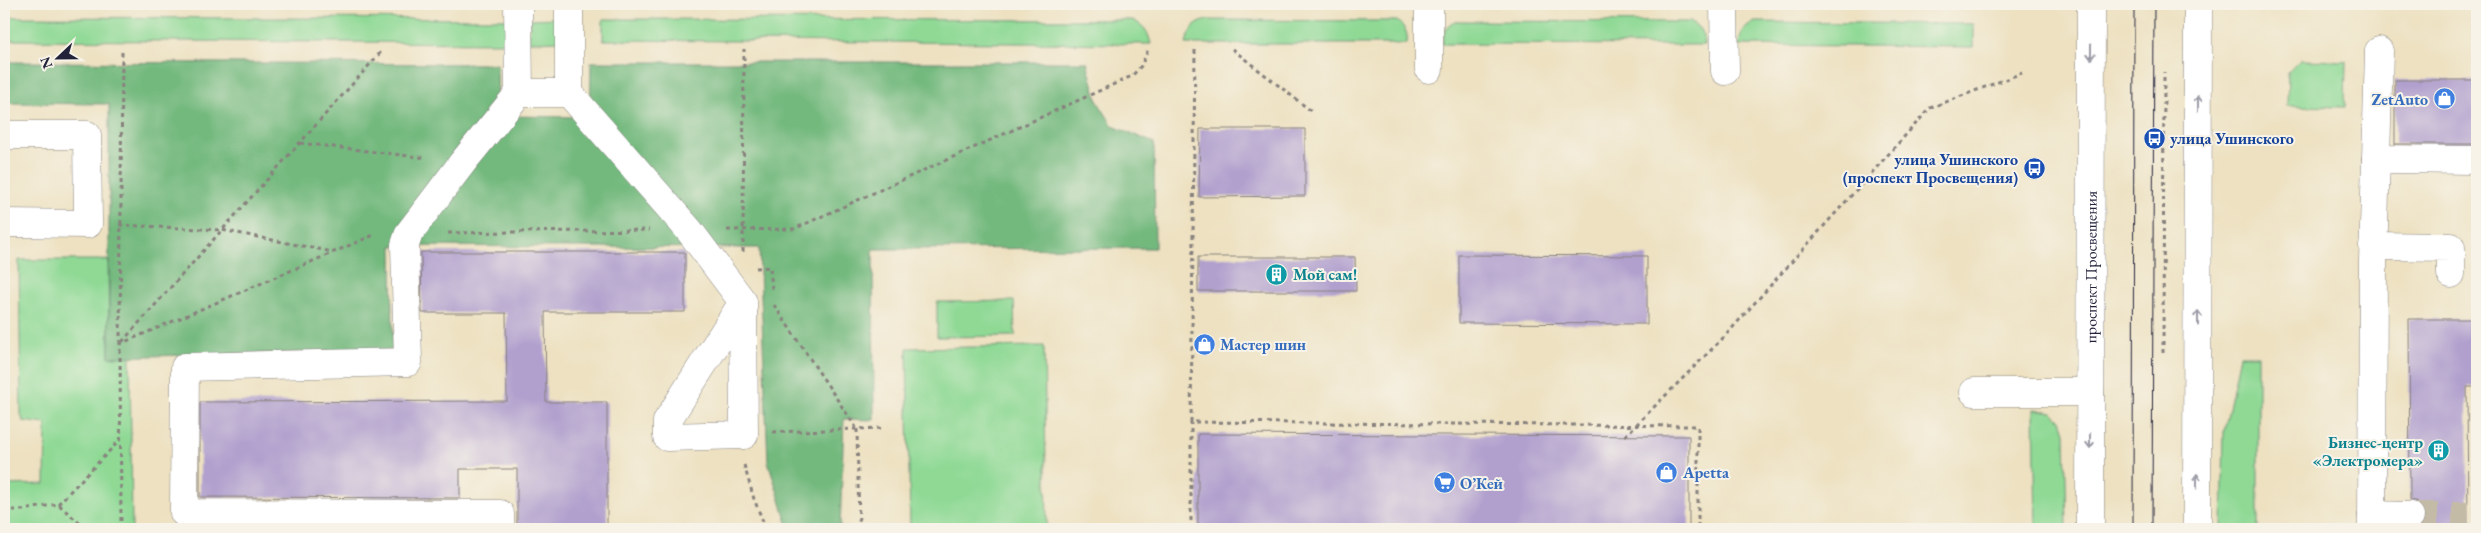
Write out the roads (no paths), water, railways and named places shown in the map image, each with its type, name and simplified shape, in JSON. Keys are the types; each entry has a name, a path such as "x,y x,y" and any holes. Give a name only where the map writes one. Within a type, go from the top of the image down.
{"main road":[{"path":"500,529 500,514 184,513 185,366 408,362 405,245 409,233 519,93 518,4"},
{"path":"569,4 569,93 689,230 730,269 743,302 736,435 667,437 667,420 743,302"},
{"path":"1429,4 1429,69"},
{"path":"1724,4 1724,71"},
{"name":"проспект Просвещения","path":"2090,529 2091,4"},
{"path":"2197,529 2198,4"},
{"path":"2379,51 2373,246 2372,522 2410,516"},
{"path":"519,93 569,93"},
{"path":"4,135 87,135 88,224 4,223"},
{"path":"2376,159 2477,160"},
{"path":"2373,246 2451,247 2451,274"},
{"path":"1974,392 2090,392"}],"tunnel":[{"path":"2410,516 2468,516"}],"tram line":[{"path":"2133,529 2134,4"},
{"path":"2152,529 2154,4"}],"place":[{"name":"ZetAuto","path":"2444,99"},
{"name":"улица Ушинского","path":"2154,138"},
{"name":"улица Ушинского (проспект Просвещения)","path":"2034,168"},
{"name":"Мой сам!","path":"1277,274"},
{"name":"Мастер шин","path":"1204,344"},
{"name":"Бизнес-центр «Электромера»","path":"2439,451"},
{"name":"Apetta","path":"1667,472"},
{"name":"О’Кей","path":"1444,483"}]}
